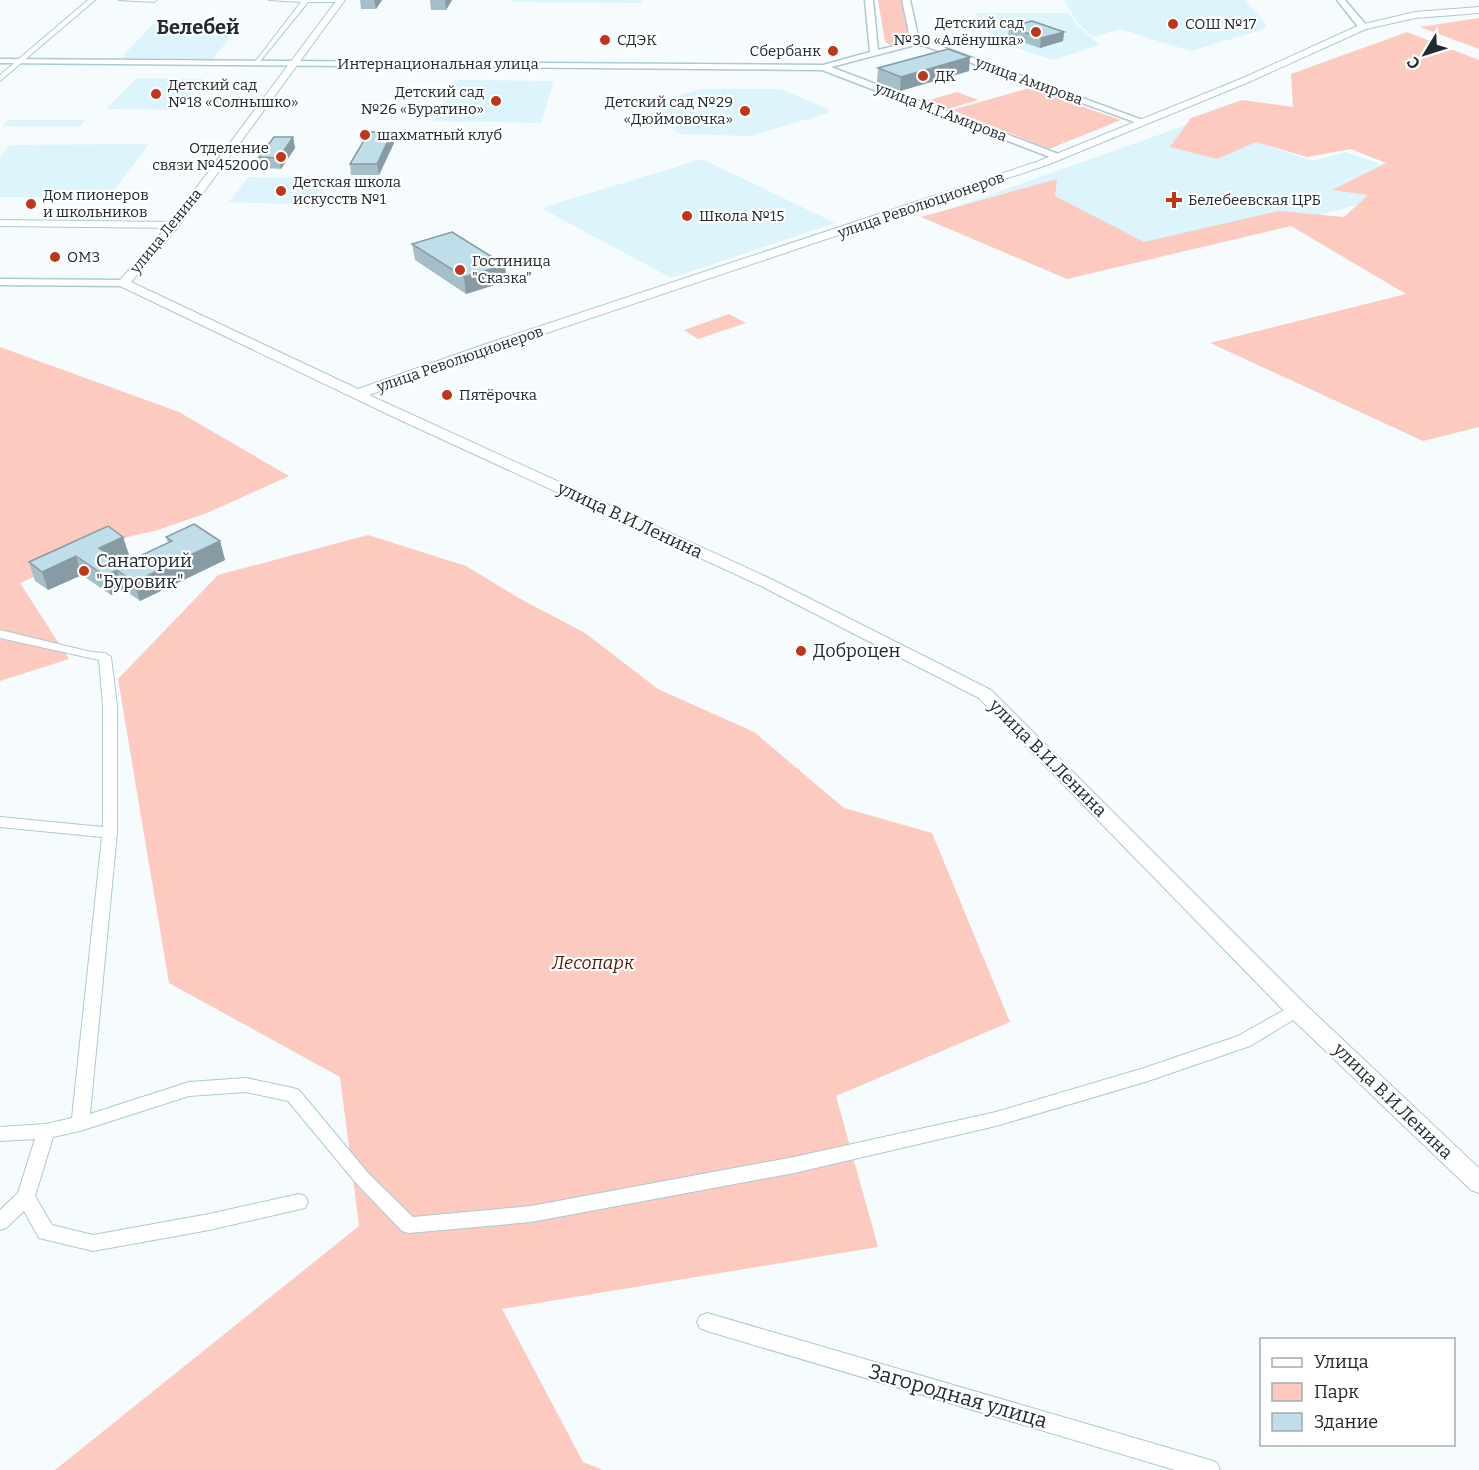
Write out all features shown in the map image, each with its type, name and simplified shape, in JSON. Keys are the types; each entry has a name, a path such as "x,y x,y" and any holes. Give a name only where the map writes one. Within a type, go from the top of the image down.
{"main road":[{"name":"улица Ленина","path":"341,0 174,225 124,283 358,394"},
{"name":"улица Революционеров","path":"358,394 488,348 1058,158 1246,80 1363,27 1406,16 1479,10"},
{"name":"улица В.И.Ленина","path":"358,394 765,582 985,694 1297,1010 1479,1183"}],"street":[{"path":"0,79 92,0"},
{"path":"122,0 154,0"},
{"path":"272,0 341,0"},
{"path":"256,63 306,0"},
{"name":"улица М.Г.Амирова","path":"869,0 874,53 915,43"},
{"path":"906,0 915,43"},
{"path":"1341,0 1363,27"},
{"name":"улица Амирова","path":"915,43 926,44 1143,122"},
{"name":"Интернациональная улица","path":"0,61 823,66 874,53"},
{"name":"улица М.Г.Амирова","path":"823,66 1058,158"},
{"path":"0,223 174,225"},
{"path":"0,282 124,283"},
{"path":"0,634 91,656 105,657 110,706 110,833 80,1124"},
{"path":"0,822 110,833"},
{"path":"0,1134 46,1131 80,1124 189,1089 246,1085 293,1095 362,1178 409,1225 520,1215 794,1165 996,1119 1145,1075 1244,1041 1297,1010"},
{"path":"0,1222 26,1197 46,1131"},
{"path":"26,1197 46,1232 93,1243 209,1222 299,1202"},
{"name":"Загородная улица","path":"707,1322 1210,1470"}],"shaded area":[{"path":"512,0 643,0 642,3 512,2"},
{"name":"СОШ №17","path":"1064,0 1245,0 1267,26 1262,30 1190,51 1120,29 1093,37 1078,23"},
{"name":"Детский сад №30 «Алёнушка»","path":"975,13 1069,13 1076,24 1100,45 1053,60 993,40"},
{"path":"153,24 240,25 213,59 121,58"},
{"name":"Детский сад №18 «Солнышко»","path":"137,78 204,79 176,110 106,109"},
{"name":"Детский сад №26 «Буратино»","path":"457,80 554,81 541,123 434,121"},
{"name":"Детский сад №29 «Дюймовочка»","path":"701,89 780,89 828,109 828,113 750,136 681,134 659,120 665,99"},
{"path":"8,120 85,120 80,126 2,126"},
{"name":"Белебеевская ЦРБ","path":"1198,121 1312,161 1346,152 1434,183 1306,219 1066,278 927,217"},
{"path":"149,144 109,197 0,197 0,156 10,145"},
{"name":"Школа №15","path":"702,159 835,223 671,278 541,208"},
{"name":"Детская школа искусств №1","path":"248,177 331,179 314,205 229,202"}],"green space":[{"path":"878,0 902,0 910,43 897,46 885,42"},
{"path":"1479,18 1479,49 1420,27"},
{"path":"1407,32 1479,60 1479,427 1423,441 1210,343 1406,294 1291,226 1067,279 921,217 1057,179 1055,196 1144,242 1279,211 1344,217 1368,195 1332,190 1386,163 1351,149 1307,157 1256,142 1217,159 1170,147 1191,118 1242,100 1293,107 1291,74"},
{"path":"1029,88 1121,120 1049,149 952,110"},
{"path":"957,92 978,100 944,110 923,102"},
{"path":"729,314 746,323 698,339 684,330"},
{"path":"0,347 179,412 289,476 207,513 158,530 128,537 20,583 69,659 0,681"},
{"name":"Лесопарк","path":"368,535 466,566 517,597 585,633 658,689 754,732 844,808 932,833 1010,1022 836,1096 878,1247 502,1309 583,1462 603,1470 55,1470 359,1226 340,1077 169,983 118,679 218,575"}],"building":[{"path":"1032,21 1064,32 1041,38 1009,27"},
{"path":"948,49 970,57 901,77 878,68"},
{"path":"369,132 392,132 377,164 350,164"},
{"path":"274,137 293,137 279,158 259,157"},
{"path":"452,232 505,265 464,277 412,244"},
{"path":"194,524 220,541 134,582 117,570 105,576 76,556 42,572 29,562 108,526 123,537 99,548 123,564 172,541 166,537"}],"place":[{"name":"СОШ №17","path":"1173,24"},
{"name":"Детский сад №30 «Алёнушка»","path":"1036,32"},
{"name":"СДЭК","path":"605,40"},
{"name":"Сбербанк","path":"833,51"},
{"name":"ДК","path":"923,76"},
{"name":"Детский сад №18 «Солнышко»","path":"156,94"},
{"name":"Детский сад №26 «Буратино»","path":"496,101"},
{"name":"Детский сад №29 «Дюймовочка»","path":"745,111"},
{"name":"шахматный клуб","path":"365,135"},
{"name":"Отделение связи №452000","path":"281,157"},
{"name":"Детская школа искусств №1","path":"281,191"},
{"name":"Белебеевская ЦРБ","path":"1174,200"},
{"name":"Дом пионеров и школьников","path":"31,204"},
{"name":"Школа №15","path":"687,216"},
{"name":"ОМЗ","path":"55,257"},
{"name":"Гостиница \"Сказка\"","path":"460,270"},
{"name":"Пятёрочка","path":"447,395"},
{"name":"Санаторий \"Буровик\"","path":"84,571"},
{"name":"Доброцен","path":"801,651"}],"district":[{"name":"Белебей","path":"198,27"}]}
